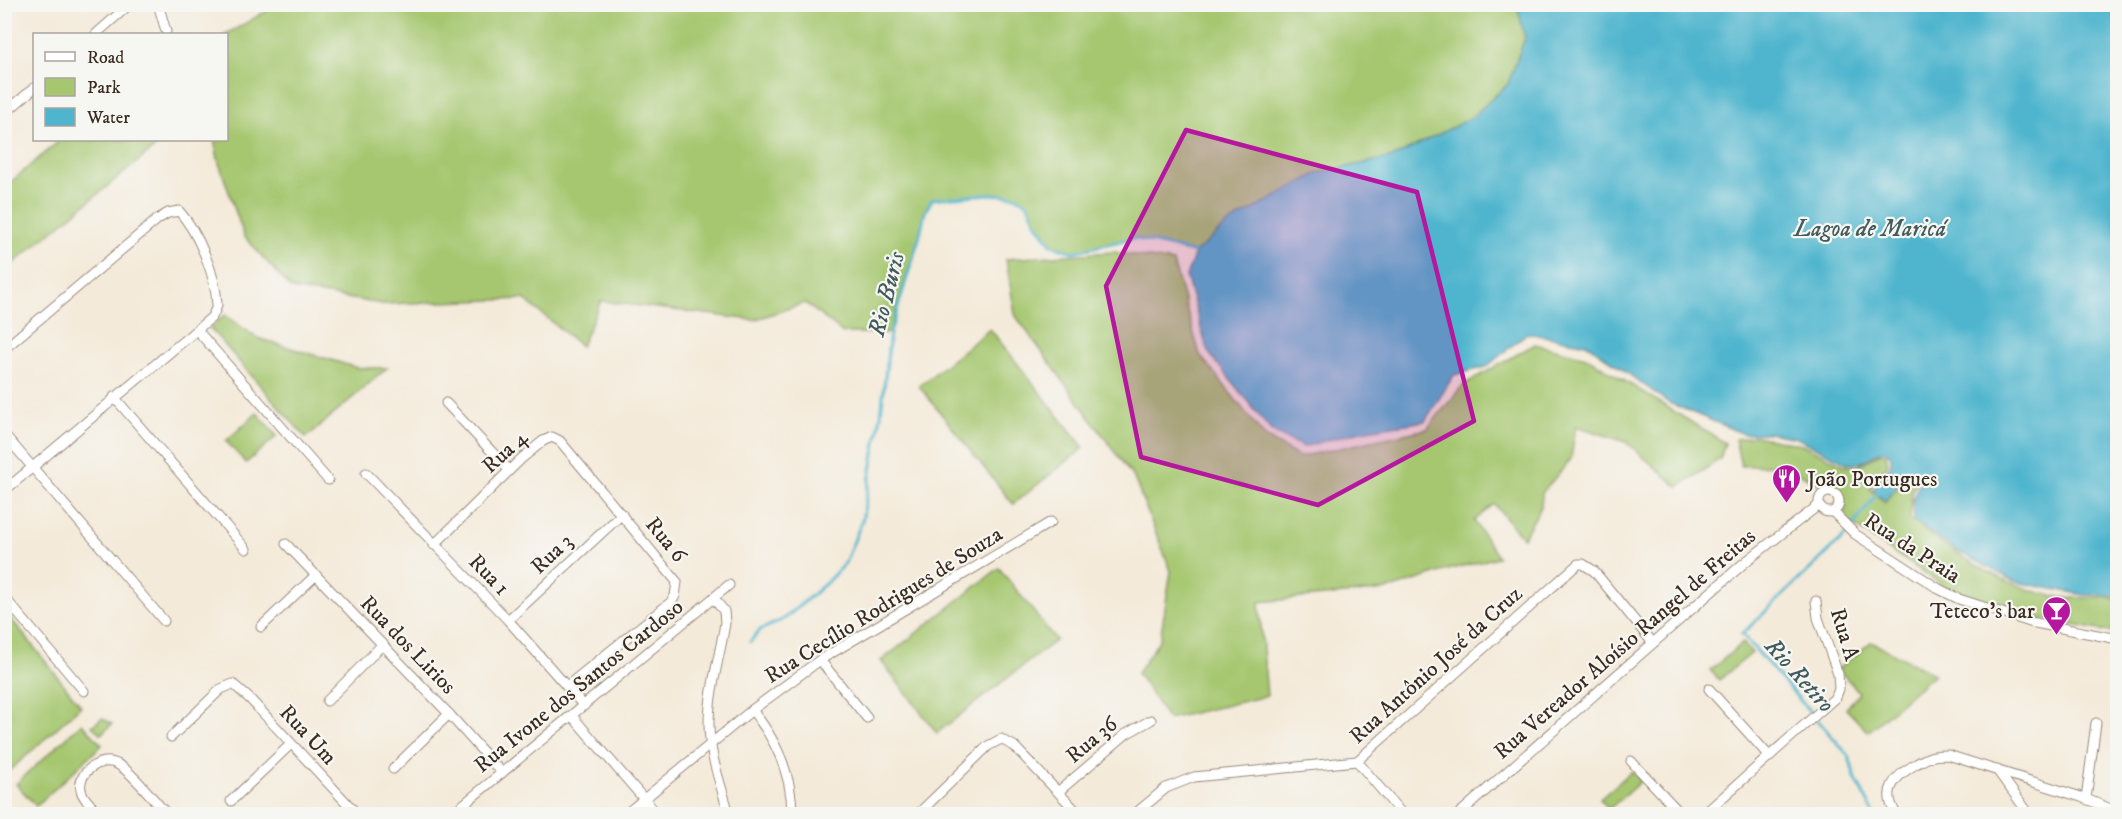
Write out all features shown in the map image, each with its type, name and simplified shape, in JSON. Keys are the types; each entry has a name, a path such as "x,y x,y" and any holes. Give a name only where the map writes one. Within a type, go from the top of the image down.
{"street":[{"path":"97,33 130,4"},
{"path":"158,4 166,31"},
{"path":"4,114 33,89"},
{"path":"4,349 158,219 168,213 179,211 194,232 212,275 218,306 212,317 4,491"},
{"path":"196,330 328,480"},
{"path":"114,397 246,549"},
{"path":"447,403 509,470"},
{"path":"4,434 164,621"},
{"name":"Rua 4","path":"434,545 509,470 543,441 552,437 557,438 622,514"},
{"name":"Rua 1","path":"366,473 508,620 584,706"},
{"path":"1831,492 1837,496 1839,503 1833,512 1824,511 1819,505 1821,495 1831,492"},
{"name":"Rua Vereador Aloísio Rangel de Freitas","path":"1459,814 1744,563 1819,505"},
{"name":"Rua da Praia","path":"1833,512 1855,534 1939,589 1959,599 2030,622 2118,639"},
{"name":"Rua 6","path":"567,686 670,602 677,590 677,582 622,514"},
{"name":"Rua 3","path":"508,620 622,514"},
{"name":"Rua Cecílio Rodrigues de Souza","path":"626,814 753,710 820,660 1052,522"},
{"name":"Rua dos Lirios","path":"286,544 449,714 501,773"},
{"name":"Rua Antônio José da Cruz","path":"1135,814 1166,788 1194,777 1357,760 1578,564 1583,564 1594,571 1653,643"},
{"path":"261,627 316,575"},
{"name":"Rua Ivone dos Santos Cardoso","path":"452,814 729,585"},
{"path":"4,597 84,691"},
{"path":"714,599 723,608 725,615 710,702 709,725 711,744 729,814"},
{"name":"Rua A","path":"1704,814 1836,697 1840,682 1818,618 1816,601"},
{"path":"327,701 383,644"},
{"path":"820,660 867,718"},
{"name":"Rua Um","path":"171,737 207,701 230,684 236,686 353,813"},
{"path":"1709,689 1770,757"},
{"path":"753,710 781,754 788,778 792,814"},
{"path":"393,769 449,714"},
{"path":"572,716 657,814"},
{"name":"Rua 36","path":"1059,791 1126,734 1151,720"},
{"path":"2086,799 2096,723"},
{"path":"918,814 988,746 1001,739 1014,746 1079,814"},
{"path":"231,801 291,744"},
{"path":"1896,814 1890,802 1890,795 1897,778 1904,771 1932,756 1948,755 2086,799 2118,812"},
{"path":"1357,760 1402,814"},
{"path":"1631,760 1681,814"},
{"path":"100,814 80,790 86,773 91,767 109,761 117,763 126,770 167,814"},
{"path":"1997,770 2029,814"}],"highlighted area":[{"path":"1186,130 1417,192 1474,421 1318,505 1141,457 1106,286"}],"green space":[{"path":"1517,4 1525,38 1508,84 1471,118 1394,157 1318,173 1229,223 1195,253 1134,238 1073,252 1052,245 1036,223 1027,203 1015,196 990,194 933,199 925,212 920,236 890,333 843,333 805,303 754,320 601,301 581,346 524,299 383,304 291,289 244,236 219,163 214,141 228,141 227,33 280,5"},
{"path":"59,141 163,141 5,270 5,187"},
{"path":"1114,252 1173,262 1200,355 1265,437 1299,457 1427,429 1463,385 1535,344 1586,357 1725,443 1720,459 1678,487 1626,442 1576,426 1571,459 1542,493 1541,507 1523,538 1494,504 1474,521 1498,557 1444,571 1387,590 1259,602 1267,696 1168,719 1137,673 1160,639 1171,571 1134,478 1015,315 1006,259"},
{"path":"225,315 257,338 358,368 387,368 306,438 210,328"},
{"path":"990,329 1084,448 1013,504 919,386"},
{"path":"257,413 277,436 246,463 226,441"},
{"path":"1755,436 1803,445 1844,465 1858,466 1881,453 1886,454 1888,464 1870,489 1885,503 1908,475 1916,483 1912,491 1910,519 1980,567 2020,586 2060,597 2115,598 2117,633 2029,617 1959,596 1844,519 1845,507 1841,493 1784,465 1741,466 1735,439"},
{"path":"999,568 1056,640 937,733 881,661"},
{"path":"5,611 81,706 5,775"},
{"path":"1871,642 1934,674 1868,732 1846,709 1859,692 1838,669"},
{"path":"1743,643 1752,653 1719,680 1710,670"},
{"path":"102,718 112,724 101,734 92,726"},
{"path":"82,723 102,745 36,806 16,784"},
{"path":"1632,771 1641,781 1609,809 1600,799"}],"water":[{"name":"Lagoa de Maricá","path":"1517,5 2117,5 2117,594 2115,596 2084,595 2016,582 1956,550 1914,521 1913,499 1919,483 1916,474 1907,472 1885,501 1873,490 1891,465 1891,454 1883,450 1860,463 1847,463 1797,438 1769,433 1744,434 1669,403 1587,344 1527,333 1486,367 1454,375 1425,421 1361,431 1303,447 1272,432 1208,352 1186,276 1195,253 1229,223 1318,173 1394,157 1471,118 1508,84 1525,38"}],"waterway":[{"name":"Rio Buris","path":"750,642 760,630 784,619 825,584 845,563 862,521 881,415 890,333 925,212 932,199 990,194 1015,196 1027,203 1036,223 1052,245 1073,252 1134,238 1195,253"},
{"name":"Rio Retiro","path":"1874,814 1855,778 1849,756 1742,634 1845,536 1878,493"}],"place":[{"name":"João Portugues","path":"1786,504"},
{"name":"Teteco's bar","path":"2056,636"}]}
